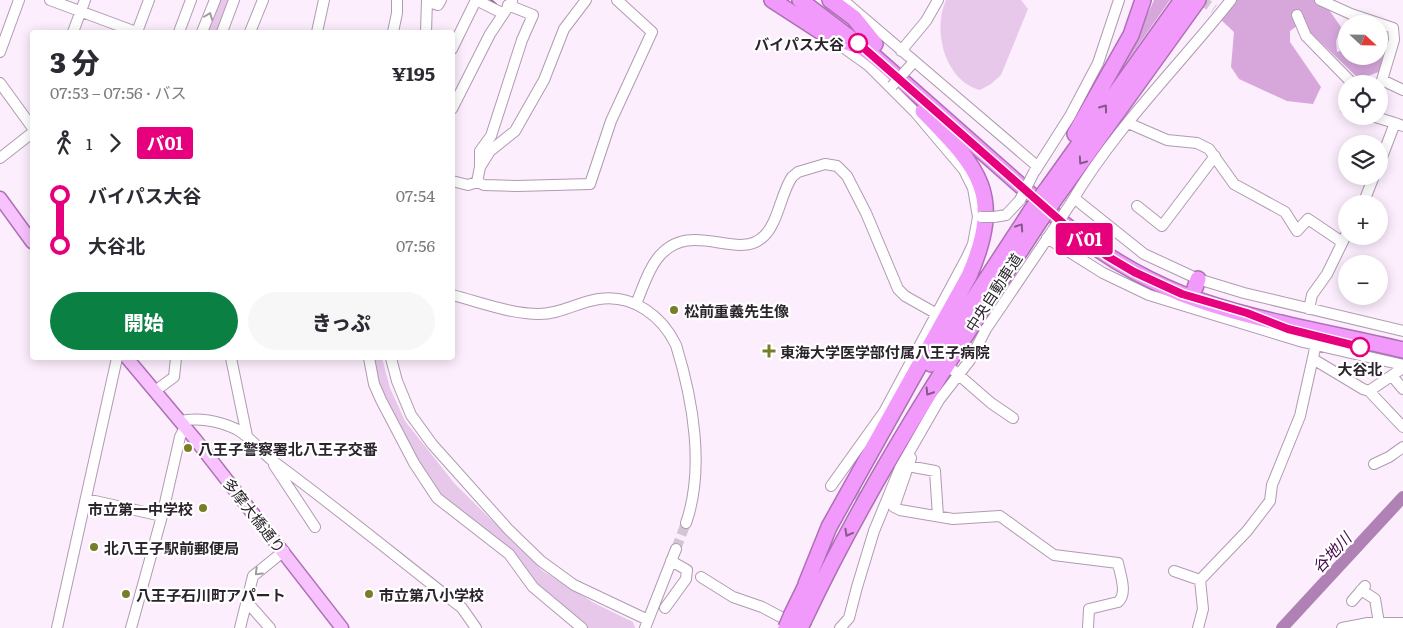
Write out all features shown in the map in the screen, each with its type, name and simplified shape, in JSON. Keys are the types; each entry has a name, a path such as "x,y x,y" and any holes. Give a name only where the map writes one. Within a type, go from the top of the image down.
{"highway":[{"path":"772,0 826,34 875,50"},
{"path":"791,0 818,24 826,34"},
{"path":"800,0 875,50"},
{"path":"816,0 1062,210 1098,238 1138,262 1189,291 1403,340"},
{"path":"806,584 829,527 969,276 984,235 986,210 980,182 963,156 915,103 896,86 847,6 830,0"},
{"path":"1055,185 1074,136 1131,35 1143,0"},
{"name":"中央自動車道","path":"797,624 905,431 1036,215 1182,0"},
{"name":"中央自動車道","path":"1055,185 1199,0"},
{"path":"896,86 1080,237 1134,272 1247,313 1403,350"},
{"name":"中央自動車道","path":"797,624 806,584 866,473 925,372 1036,215"}],"main road":[{"path":"0,198 30,239"},
{"name":"多摩大橋通り","path":"128,360 183,424 284,551 342,628"}],"street":[{"path":"0,52 19,0"},
{"path":"50,0 131,30"},
{"path":"74,30 85,0"},
{"path":"138,30 149,0"},
{"path":"180,30 191,0"},
{"path":"203,30 215,0"},
{"path":"223,30 234,0"},
{"path":"251,30 263,0"},
{"path":"317,30 324,0"},
{"path":"393,30 397,13 397,0"},
{"path":"426,30 427,0 438,5 441,0"},
{"path":"455,43 476,0 507,6 533,15 522,40 491,136 480,151 480,167 477,182"},
{"path":"480,167 490,151 514,131 544,80 564,29 586,0"},
{"path":"455,182 468,185 477,182 484,185 517,186 590,184 611,121 652,32 617,0"},
{"path":"901,51 926,21 938,0"},
{"path":"980,217 1006,215 1020,200 1036,169 1070,116 1098,63 1119,0"},
{"path":"840,628 850,618 856,587 879,506 939,400 1073,201 1087,177 1217,12 1231,0"},
{"path":"1320,0 1393,28 1394,40 1382,80 1403,90"},
{"path":"455,103 479,53 507,6"},
{"path":"847,6 901,51 912,63 969,106 1036,169"},
{"path":"1297,15 1306,36 1344,75"},
{"path":"826,34 896,86 914,112 964,170 973,188 980,217 970,250 920,348 884,412 836,485"},
{"path":"896,86 912,63"},
{"path":"0,83 30,124"},
{"path":"1128,123 1167,140 1197,143 1209,149 1234,184 1285,212 1297,231 1308,219 1338,236"},
{"path":"1388,147 1399,125"},
{"path":"0,158 30,135"},
{"path":"1137,206 1162,226 1215,156"},
{"path":"636,304 652,267 669,248 690,240 702,239 742,245 758,240 769,229 792,177 798,172 825,164 842,170 853,185 898,289 905,296 937,314"},
{"path":"1073,201 1144,254 1189,291 1304,338 1403,357"},
{"path":"1050,234 1103,273 1149,295 1189,291 1309,308 1403,331"},
{"path":"1309,308 1312,295 1327,274 1341,245"},
{"path":"455,296 522,312 540,314 563,310 600,299 618,299 636,304 656,316 664,324 676,345 681,360 694,434 697,463 694,494 686,523"},
{"path":"1247,313 1316,344 1403,366"},
{"path":"1198,628 1203,608 1200,580 1246,531 1270,501 1272,485 1300,416 1316,344"},
{"path":"1313,359 1369,391 1403,427"},
{"path":"56,628 117,360"},
{"path":"155,391 174,377 176,360"},
{"path":"231,360 247,436"},
{"path":"369,360 374,384 381,400 414,463 438,498 509,554 533,588 582,628"},
{"path":"392,360 397,382 411,415 432,444 508,529 541,561 574,585 647,624 676,548"},
{"path":"1369,391 1392,376 1403,366"},
{"path":"957,372 991,403 1013,418"},
{"path":"1392,376 1403,389"},
{"path":"132,628 162,516 183,424 192,419 220,423 247,436 271,460 306,484 462,608 476,628"},
{"path":"916,440 894,507 900,510 953,520 1000,516 1054,555 1118,563 1124,593 1122,599 1118,602 1089,609 1091,628"},
{"path":"1374,464 1389,457 1403,447"},
{"path":"271,460 315,527"},
{"path":"908,466 935,471 938,516"},
{"path":"86,499 162,516"},
{"path":"240,628 253,576 284,551"},
{"path":"665,608 686,578 687,570 671,561"},
{"path":"1174,571 1200,580"},
{"path":"701,577 733,597 762,607 797,624"},
{"path":"1352,601 1364,587 1375,599 1371,625"},
{"path":"247,602 270,628"},
{"path":"1342,628 1403,623"}],"shaded area":[{"path":"216,0 231,0 220,30 205,30"},
{"path":"946,0 1021,0 1028,9 1001,75 991,84 980,90 968,85 958,76 950,66 945,53 941,40 940,26"},
{"path":"1154,0 1170,0 1123,67"},
{"path":"1235,0 1322,0 1338,23 1336,41 1338,59 1309,31 1297,26 1290,31 1290,42 1321,87 1313,104 1287,101 1239,79 1231,67 1234,32 1220,19"},
{"path":"1344,65 1382,65 1381,71 1371,75 1355,75"},
{"path":"370,360 383,360 390,388 405,421 455,484 543,571 594,603 633,622 635,628 582,628 533,587 509,554 437,498 381,400"}],"waterway":[{"path":"491,0 496,4"},
{"name":"谷地川","path":"1282,628 1403,497"}],"tunnel":[{"path":"1201,0 1214,9"},
{"path":"842,487 874,504"},
{"path":"676,549 686,523"}],"bus line":[{"name":"バ01","path":"858,43 906,83 1064,224 1107,256 1155,282 1204,302 1247,313 1272,324 1305,334 1360,347"}],"place":[{"name":"バイパス大谷","path":"858,43"},
{"name":"松前重義先生像","path":"674,310"},
{"name":"大谷北","path":"1360,347"},
{"name":"東海大学医学部付属八王子病院","path":"769,351"},
{"name":"八王子警察署北八王子交番","path":"188,448"},
{"name":"市立第一中学校","path":"203,508"},
{"name":"北八王子駅前郵便局","path":"94,547"},
{"name":"八王子石川町アパート","path":"126,594"},
{"name":"市立第八小学校","path":"369,594"}]}
